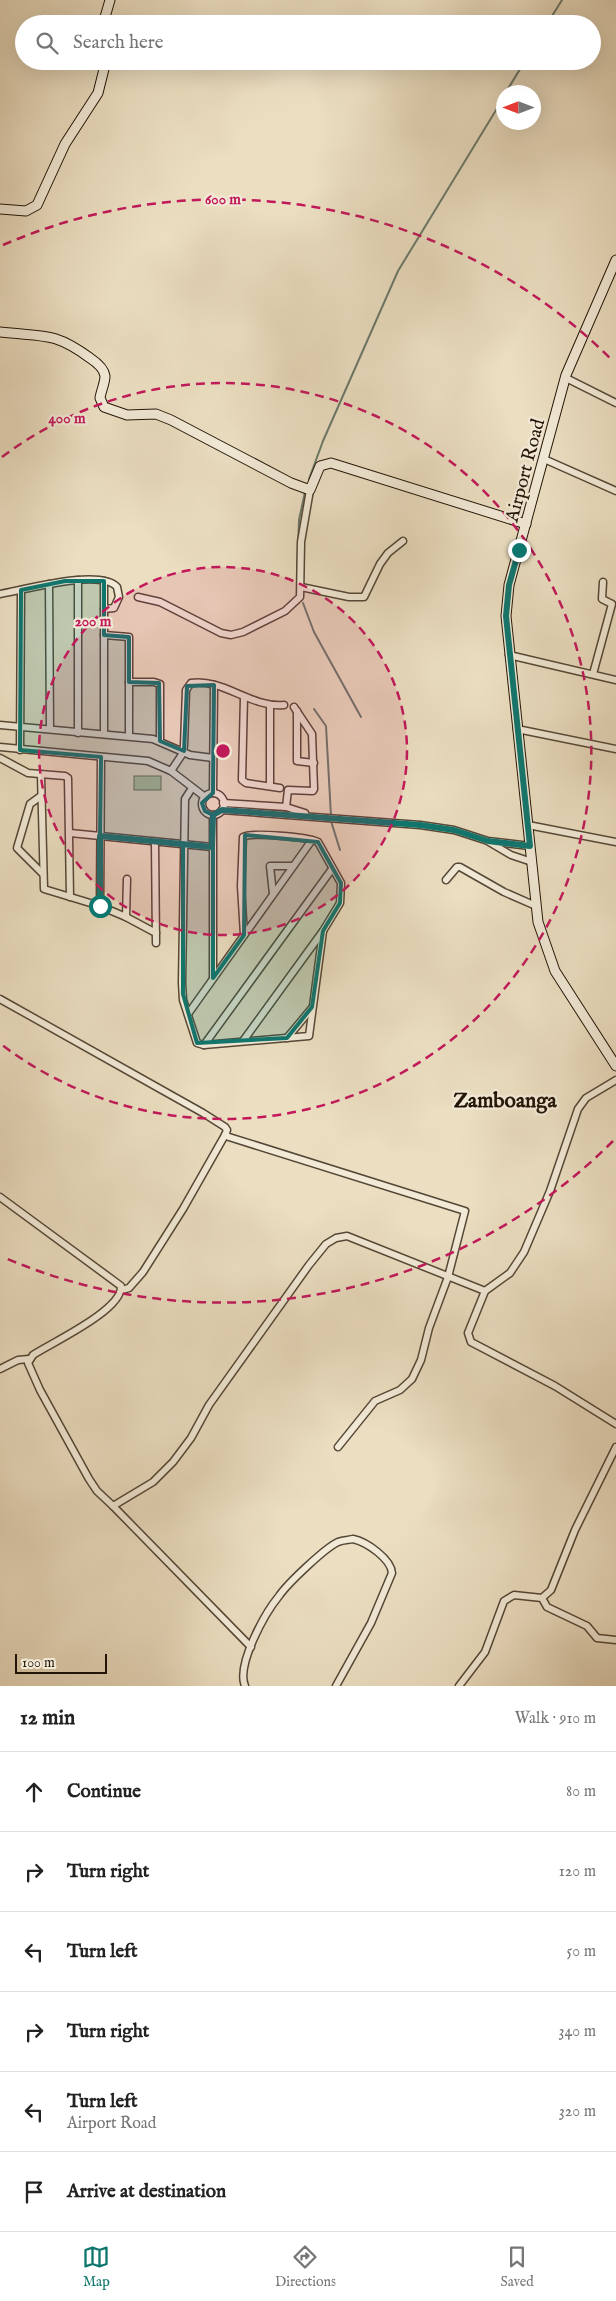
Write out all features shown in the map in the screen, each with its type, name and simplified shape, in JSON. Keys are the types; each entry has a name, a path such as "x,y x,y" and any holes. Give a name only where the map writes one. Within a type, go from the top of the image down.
{"main road":[{"path":"106,15 110,0"},
{"path":"0,209 26,211 37,205 65,144 98,93 104,70"},
{"name":"Airport Road","path":"616,260 566,378 509,585 506,616 536,906 542,938 555,971 616,1066"},
{"path":"0,332 34,334 62,340 98,364 104,372 100,398 104,407 127,415 156,414 171,420 291,483 310,490 320,466 331,463 526,524"}],"street":[{"path":"566,378 616,403"},
{"path":"544,459 616,491"},
{"path":"138,596 160,602 231,635 243,632 294,604 300,597 301,542 310,490"},
{"path":"301,587 349,597 364,597 380,564 388,553 403,541"},
{"path":"78,580 78,732"},
{"path":"0,594 78,580 114,583 120,594 116,607 104,609"},
{"path":"104,581 104,734"},
{"path":"593,674 614,604 602,599 603,582"},
{"path":"49,584 50,729"},
{"path":"20,590 20,750"},
{"path":"104,635 129,637 129,736"},
{"path":"509,656 616,680"},
{"path":"129,682 154,682 160,684 160,741"},
{"path":"171,771 183,752 186,687 195,682 214,685 270,706 284,706"},
{"path":"213,793 214,685"},
{"path":"244,697 242,780 246,783 280,788"},
{"path":"270,706 270,786"},
{"path":"286,807 288,790 314,790 314,763 312,734 295,709 297,761 314,763"},
{"path":"0,725 129,736 160,741 194,756 213,758"},
{"path":"517,729 616,749"},
{"path":"0,748 148,761 171,771 204,797"},
{"path":"100,906 101,757"},
{"path":"0,758 20,770 68,778 70,897"},
{"path":"41,775 44,889 100,906 156,933"},
{"path":"192,788 185,798 182,983 188,1014 197,1043 309,1036 323,931"},
{"path":"213,815 203,809 204,797 213,793 219,795 223,806"},
{"path":"41,796 30,804 17,848 43,874"},
{"path":"213,978 213,815 223,806 255,808 349,820 420,825 454,830 488,841 530,846"},
{"path":"255,808 286,807 311,815"},
{"path":"528,825 616,842"},
{"path":"70,833 212,847"},
{"path":"243,1041 339,906 341,883 320,844 312,840 248,834 243,837 244,935"},
{"path":"188,1014 312,840"},
{"path":"488,841 512,855 532,862"},
{"path":"155,842 156,942"},
{"path":"273,894 270,866 293,866"},
{"path":"446,880 456,867 460,867 504,892 536,906"},
{"path":"204,1044 332,869"},
{"path":"126,917 127,879"},
{"path":"0,999 203,1113 225,1126 227,1130 192,1194 143,1272 129,1288 122,1290 117,1298 94,1317 29,1359 18,1360 0,1369"},
{"path":"287,1038 312,1007"},
{"path":"615,1420 472,1342 468,1336 468,1329 485,1291 510,1273 524,1252 550,1191 578,1109 586,1098 616,1080"},
{"path":"225,1135 463,1210 465,1214 448,1277 429,1328 421,1360 412,1378 400,1390 375,1400 338,1447"},
{"path":"0,1197 118,1282 122,1290"},
{"path":"113,1506 153,1482 173,1462 191,1438 201,1416 277,1307 320,1251 332,1240 347,1236 485,1291"},
{"path":"29,1359 29,1366 40,1390 97,1491 251,1647"},
{"path":"458,1686 485,1652 504,1602 514,1596 542,1598 551,1590 575,1530 616,1447"},
{"path":"245,1686 244,1666 251,1647 270,1610 285,1588 333,1546 340,1542 359,1540 385,1560 392,1573 370,1623 336,1686"},
{"path":"542,1598 547,1607 587,1626 596,1638 616,1640"}],"highlighted area":[{"path":"65,581 104,581 104,635 129,637 129,682 159,683 160,741 184,751 187,686 214,685 213,793 202,803 205,811 213,815 213,978 244,935 245,835 318,842 341,883 340,903 323,931 312,1007 287,1038 197,1043 183,994 183,845 100,836 101,757 20,750 21,590"}],"green space":[{"path":"134,776 161,776 161,790 134,790"}],"waterway":[{"path":"553,15 562,0"},
{"path":"510,85 519,70"},
{"path":"309,479 323,441 398,271 496,110"},
{"path":"297,578 299,520 305,492"},
{"path":"303,603 314,632 361,717"},
{"path":"314,709 326,726 331,816"},
{"path":"331,821 340,850"}],"district":[{"name":"Zamboanga","path":"505,1100"}],"route":[{"path":"100,906 100,836 212,847 213,815 218,814 222,810 311,815 349,820 375,820 420,825 454,830 488,841 530,846 506,616 509,585 519,550"}]}
